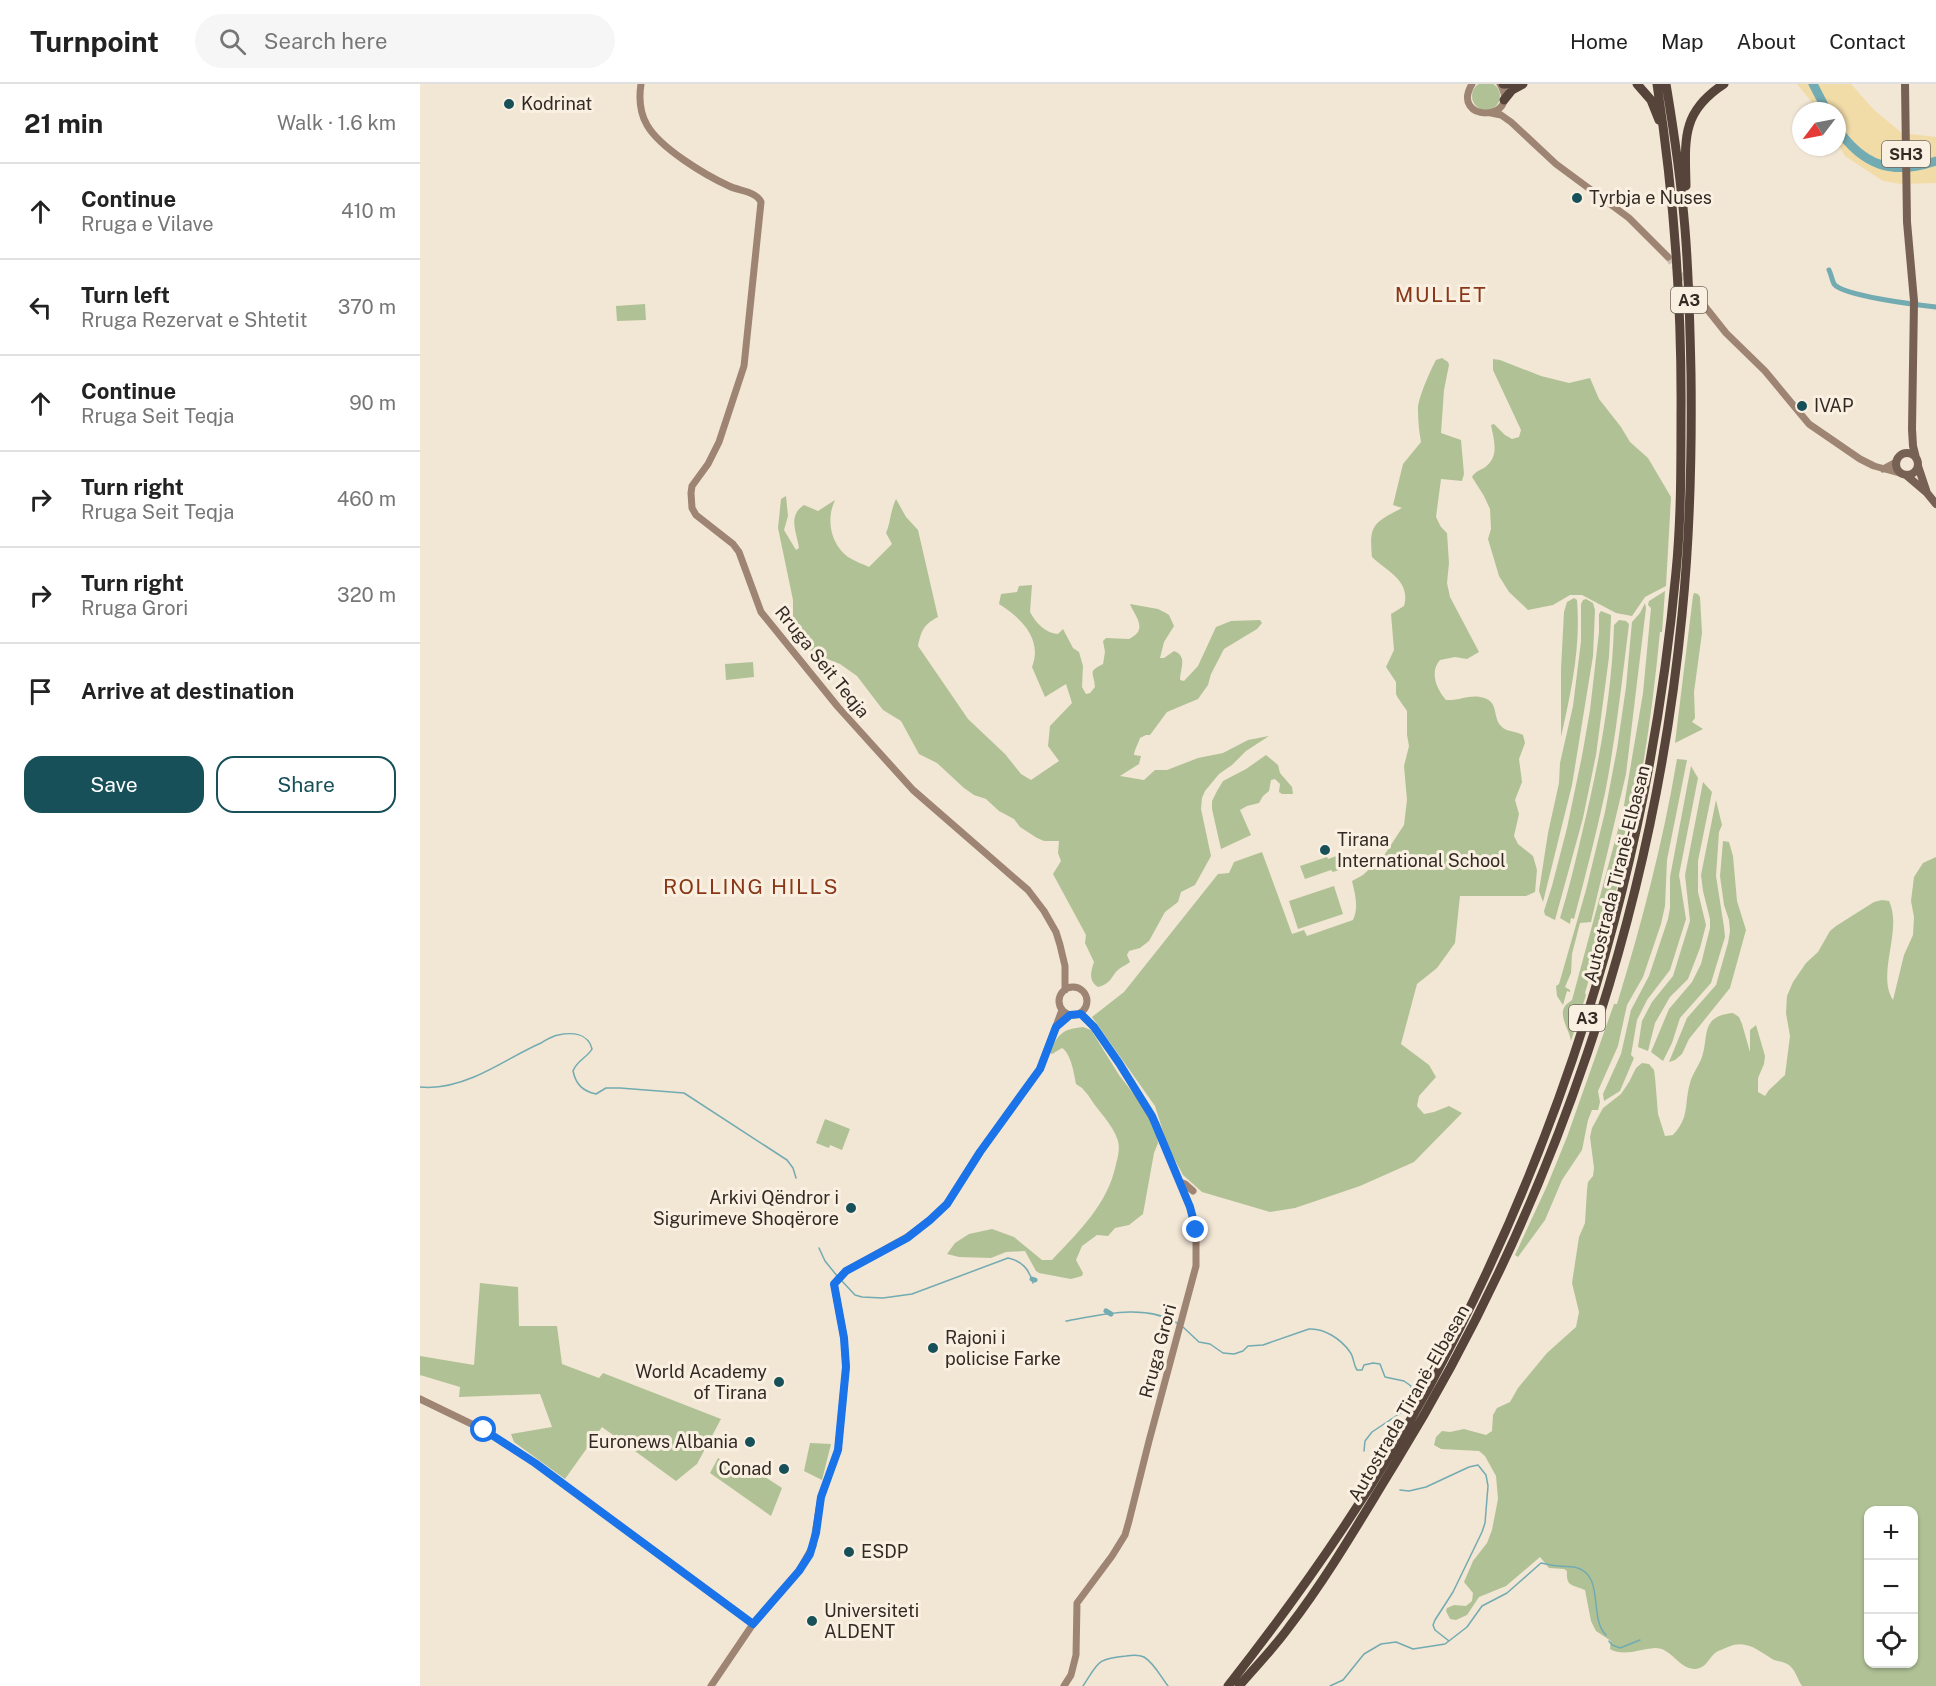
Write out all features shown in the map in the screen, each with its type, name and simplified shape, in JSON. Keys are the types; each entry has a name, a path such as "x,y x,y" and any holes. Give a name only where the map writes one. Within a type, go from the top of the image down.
{"highway":[{"path":"1502,84 1521,85"},
{"name":"A3","path":"1637,84 1654,106 1662,142 1667,146"},
{"name":"Autostrada Tiranë-Elbasan","path":"1228,1686 1327,1552 1402,1434 1454,1338 1499,1246 1535,1162 1565,1084 1606,955 1637,829 1652,750 1676,570 1681,460 1680,334 1675,227 1658,84"},
{"name":"Autostrada Tiranë-Elbasan","path":"1239,1686 1289,1628 1344,1548 1431,1405 1494,1283 1545,1168 1575,1090 1603,1002 1634,891 1647,834 1671,699 1682,617 1690,480 1689,298 1683,202 1666,84"},
{"path":"1683,202 1686,196 1686,145 1689,123 1702,102 1724,84"},
{"path":"1503,102 1512,90 1521,85"}],"main road":[{"name":"Rruga Seit Teqja","path":"641,84 642,112 647,125 660,141 696,167 730,187 758,196 761,202 744,366 719,442 708,464 692,486 690,498 692,508 696,515 733,544 739,552 761,612 838,707 913,790 1028,890 1044,911 1056,933 1065,976 1065,990"},
{"path":"1464,84 1470,88 1468,99 1474,109 1484,114 1498,110 1503,102 1502,84"},
{"name":"SH3","path":"1905,85 1907,222 1914,296 1912,429 1913,446 1927,493"},
{"path":"1503,102 1511,122"},
{"path":"1491,113 1511,122 1556,164 1629,218 1668,257"},
{"path":"1703,304 1726,333 1765,371 1809,424 1860,459 1883,469 1904,475 1914,473 1917,462 1911,453 1906,453 1883,469"},
{"name":"SH3","path":"1906,453 1912,429"},
{"name":"SH3","path":"1896,462 1898,470 1927,493 1936,504"},
{"path":"1056,1027 1070,1015 1083,1011 1087,999 1084,992 1074,987 1065,976"},
{"path":"1070,1015 1062,1010 1059,1003 1060,995 1065,990 1074,987"},
{"path":"711,1686 753,1624 799,1571 813,1546 821,1497 838,1450 846,1367 844,1338 833,1287 835,1282 846,1271 907,1238 947,1204 980,1152 1040,1069 1062,1010"},
{"name":"Rruga Grori","path":"1064,1686 1071,1675 1076,1655 1077,1603 1125,1535 1197,1266 1196,1230 1190,1207 1152,1116 1126,1073 1083,1011"},
{"path":"1180,1182 1192,1191"},
{"path":"420,1399 484,1430 535,1463 753,1624"}],"green space":[{"path":"1486,82 1496,86 1500,96 1496,106 1486,110 1476,106 1472,96 1476,86"},
{"path":"645,304 646,320 617,321 616,306"},
{"path":"1442,358 1449,365 1444,390 1441,433 1461,440 1464,474 1462,481 1441,479 1436,517 1447,533 1449,563 1447,583 1450,597 1479,652 1467,659 1455,657 1440,660 1435,670 1436,681 1446,700 1468,697 1486,699 1493,705 1501,726 1523,735 1525,743 1519,759 1522,782 1515,800 1519,814 1514,836 1518,844 1533,856 1537,870 1535,892 1526,896 1460,896 1455,943 1437,968 1417,984 1401,1044 1429,1065 1436,1077 1419,1096 1417,1106 1424,1114 1449,1106 1462,1113 1414,1162 1360,1186 1295,1208 1270,1212 1202,1192 1183,1175 1168,1147 1155,1106 1092,1017 1124,992 1218,874 1229,873 1234,862 1262,852 1292,934 1304,930 1307,936 1353,920 1356,905 1352,881 1363,875 1385,854 1404,825 1407,800 1404,766 1409,746 1407,711 1396,694 1396,682 1386,667 1394,650 1391,614 1404,606 1405,597 1397,578 1372,557 1371,538 1379,522 1402,508 1393,505 1403,464 1421,442 1418,405 1436,360"},
{"path":"1493,359 1569,383 1590,378 1599,399 1630,442 1648,458 1671,497 1666,586 1645,597 1632,616 1616,613 1582,595 1570,595 1553,605 1528,610 1509,592 1499,576 1488,539 1491,529 1490,509 1472,477 1489,464 1494,454 1491,425 1494,424 1512,439 1519,437 1521,430 1493,370"},
{"path":"786,496 788,516 784,530 796,550 799,548 794,519 799,509 804,505 818,511 835,500 830,523 837,545 848,557 869,567 892,544 886,533 896,499 906,517 918,530 938,617 924,628 918,646 968,719 1005,754 1021,774 1031,780 1059,761 1048,746 1050,726 1072,703 1066,684 1045,697 1032,667 1035,647 1032,638 1022,623 999,604 1001,594 1017,592 1019,586 1032,585 1030,612 1045,630 1058,634 1063,629 1073,648 1079,652 1083,666 1082,687 1086,694 1095,687 1093,671 1103,664 1105,652 1103,641 1106,638 1129,639 1138,631 1139,623 1130,604 1158,609 1169,615 1174,626 1164,642 1160,658 1174,651 1178,653 1182,659 1180,680 1184,681 1198,666 1216,627 1231,621 1260,620 1262,623 1257,629 1224,649 1208,685 1198,699 1167,712 1150,735 1140,738 1134,755 1141,756 1139,764 1120,776 1144,780 1155,770 1167,770 1198,758 1223,753 1248,740 1269,736 1246,751 1219,774 1205,791 1201,809 1211,856 1195,885 1181,892 1178,902 1165,912 1149,941 1140,948 1129,951 1127,955 1130,962 1118,969 1107,983 1098,987 1093,982 1091,972 1094,962 1085,943 1086,935 1053,874 1061,861 1058,853 1059,841 1044,841 1037,838 986,799 964,788 937,763 919,754 901,721 883,710 857,676 840,664 806,649 793,619 793,600 778,528 781,499"},
{"path":"1665,591 1662,632 1660,632 1649,726 1633,818 1615,894 1571,1041 1563,1010 1572,1000 1623,811 1643,693 1651,608 1648,605 1649,601"},
{"path":"1694,593 1700,597 1702,633 1694,692 1695,718 1692,722 1703,729 1675,743 1693,596"},
{"path":"1574,598 1577,600 1578,635 1572,686 1561,737 1564,612 1567,602"},
{"path":"1586,599 1593,603 1595,610 1593,656 1572,785 1543,902 1539,891 1559,783 1560,763 1573,706 1581,641 1581,604"},
{"path":"1645,603 1626,774 1591,922 1580,923 1572,954 1571,973 1565,987 1570,992 1567,991 1563,1005 1557,996 1556,986 1559,984 1586,890 1605,812 1626,687 1632,622"},
{"path":"1601,611 1611,615 1611,618 1609,657 1596,755 1583,818 1555,920 1545,915 1544,911 1567,828 1582,756 1590,710"},
{"path":"1619,620 1629,624 1612,751 1594,840 1574,919 1571,918 1570,924 1560,918 1589,804 1608,703 1614,625"},
{"path":"753,662 754,677 726,680 725,664"},
{"path":"1266,755 1278,765 1280,773 1292,787 1293,794 1282,794 1279,792 1280,784 1275,779 1271,780 1269,791 1259,803 1240,810 1251,835 1221,849 1212,801 1223,781"},
{"path":"1677,759 1687,760 1667,860 1665,906 1661,924 1643,977 1627,1005 1618,1046 1598,1091 1600,1102 1598,1110 1592,1110 1588,1120 1582,1150 1562,1180 1545,1220 1518,1257 1515,1255 1567,1137 1614,1004 1617,1004 1651,882"},
{"path":"1691,766 1698,778 1679,875 1686,919 1670,970 1647,1000 1637,1020 1631,1055 1634,1058 1620,1091 1604,1101 1603,1094 1621,1054 1631,1010 1649,976 1668,919 1670,877"},
{"path":"1703,782 1712,792 1698,861 1698,892 1706,925 1688,979 1670,997 1655,1023 1648,1051 1638,1047 1642,1021 1652,1002 1673,976 1690,921 1685,875"},
{"path":"1716,800 1722,825 1719,832 1716,876 1725,937 1711,983 1680,1018 1663,1061 1651,1052 1669,1009 1692,982 1701,964 1710,928 1701,875"},
{"path":"1723,841 1729,842 1733,856 1737,901 1746,930 1730,988 1689,1039 1682,1054 1669,1062 1687,1018 1716,985 1728,943 1729,920 1724,905 1720,876"},
{"path":"1339,855 1345,862 1342,869 1333,872 1331,870 1305,879 1300,866"},
{"path":"1936,857 1936,1686 1802,1686 1789,1665 1741,1644 1718,1651 1698,1669 1688,1668 1661,1649 1615,1651 1610,1649 1611,1641 1596,1631 1591,1621 1585,1590 1569,1582 1567,1571 1549,1568 1540,1557 1506,1586 1479,1597 1467,1615 1456,1620 1450,1619 1447,1608 1454,1605 1466,1606 1472,1601 1473,1593 1464,1582 1473,1561 1487,1543 1498,1499 1496,1476 1485,1456 1479,1451 1441,1449 1434,1445 1436,1437 1442,1431 1464,1429 1486,1435 1492,1431 1493,1415 1497,1408 1510,1402 1518,1388 1547,1353 1576,1327 1579,1312 1572,1283 1579,1237 1585,1223 1588,1182 1593,1176 1594,1168 1590,1137 1592,1128 1603,1108 1621,1094 1636,1068 1642,1063 1649,1064 1654,1070 1658,1114 1665,1136 1673,1135 1684,1116 1690,1083 1702,1057 1708,1028 1715,1018 1733,1013 1739,1017 1750,1052 1750,1030 1756,1025 1765,1056 1758,1078 1758,1092 1765,1096 1785,1075 1790,1036 1786,1013 1787,996 1793,982 1806,963 1818,952 1830,931 1874,902 1882,900 1889,901 1892,913 1892,938 1887,978 1893,1000 1904,955 1913,935 1914,917 1911,901 1914,877 1923,863"},
{"path":"1334,886 1343,914 1298,929 1289,901"},
{"path":"1083,1027 1091,1030 1119,1075 1146,1110 1157,1135 1158,1143 1154,1153 1143,1214 1129,1225 1115,1228 1108,1236 1097,1235 1082,1246 1076,1260 1083,1273 1082,1276 1071,1279 1039,1273 1025,1251 1006,1252 991,1258 959,1257 947,1254 955,1243 969,1234 992,1229 1014,1237 1042,1260 1052,1260 1099,1204 1112,1178 1119,1147 1118,1141 1088,1095 1076,1084 1072,1064 1065,1051 1062,1048 1050,1053 1058,1037 1070,1029"},
{"path":"825,1119 850,1129 842,1150 816,1143"},
{"path":"480,1283 518,1287 519,1326 557,1326 562,1364 599,1378 603,1373 721,1419 697,1464 676,1481 602,1427 565,1479 514,1442 511,1434 552,1427 540,1394 459,1397 460,1387 420,1375 420,1356 474,1365"},
{"path":"810,1443 831,1444 822,1480 804,1471"},
{"path":"718,1458 747,1476 756,1471 782,1488 771,1516 710,1473"}],"sand":[{"path":"1797,84 1851,84 1874,110 1902,133 1936,137 1936,183 1900,184 1883,181 1845,156 1846,102 1812,102"}],"waterway":[{"path":"1813,84 1822,102"},
{"path":"1846,140 1868,159 1880,164 1906,168 1936,161"},
{"path":"1829,270 1834,284 1851,292 1936,307"},
{"path":"420,1087 441,1087 461,1082 554,1036 579,1035 587,1040 592,1049 573,1071 578,1084 587,1091 596,1094 606,1088 620,1088 684,1093 787,1160 796,1178"},
{"path":"819,1248 825,1261 838,1277"},
{"path":"841,1280 855,1295 883,1298 912,1294 1008,1258 1024,1266 1033,1283"},
{"path":"1106,1311 1111,1314"},
{"path":"1066,1321 1122,1312 1137,1312 1151,1313 1177,1323"},
{"path":"1183,1327 1199,1342 1210,1344 1223,1353 1234,1354 1243,1351 1248,1346 1263,1345 1315,1329 1332,1335 1342,1343 1351,1354 1357,1370 1362,1370 1364,1365 1380,1364 1385,1377 1404,1381 1411,1386 1410,1403 1408,1408 1372,1432 1365,1441 1364,1451"},
{"path":"1400,1490 1409,1491 1426,1487 1478,1465 1486,1475 1488,1486 1485,1523 1482,1532 1453,1592 1433,1625 1435,1630 1449,1641"},
{"path":"1330,1686 1343,1680 1364,1654 1381,1644 1396,1642 1413,1649 1445,1644 1467,1627 1482,1606 1507,1593 1541,1563 1574,1567 1584,1571 1590,1578 1598,1618 1606,1635"},
{"path":"1609,1641 1620,1648 1640,1640"},
{"path":"1083,1686 1103,1660 1135,1655 1148,1660 1168,1686"}],"tunnel":[{"path":"1668,257 1703,304"}],"place":[{"name":"Kodrinat","path":"509,104"},
{"name":"Tyrbja e Nuses","path":"1577,198"},
{"name":"IVAP","path":"1802,406"},
{"name":"Tirana International School","path":"1325,850"},
{"name":"Arkivi Qëndror i Sigurimeve Shoqërore","path":"851,1208"},
{"name":"Rajoni i policise Farke","path":"933,1348"},
{"name":"World Academy of Tirana","path":"779,1382"},
{"name":"Euronews Albania","path":"750,1442"},
{"name":"Conad","path":"784,1469"},
{"name":"ESDP","path":"849,1552"},
{"name":"Universiteti ALDENT","path":"812,1621"}],"district":[{"name":"MULLET","path":"1441,295"},
{"name":"ROLLING HILLS","path":"751,887"}],"route":[{"path":"484,1430 535,1463 753,1624 799,1571 810,1554 816,1533 821,1497 838,1450 846,1367 844,1338 834,1284 838,1277 846,1271 907,1238 947,1204 970,1166 1040,1069 1056,1027 1070,1015 1081,1014 1094,1027 1147,1105 1190,1207 1196,1230"}]}
